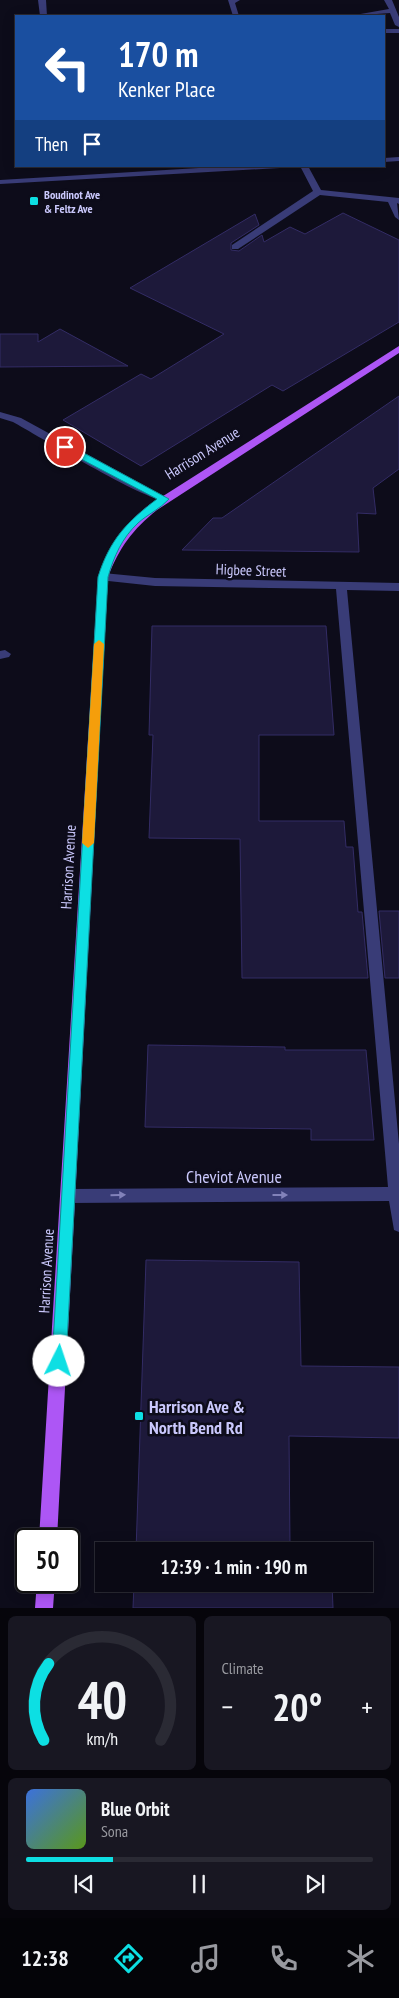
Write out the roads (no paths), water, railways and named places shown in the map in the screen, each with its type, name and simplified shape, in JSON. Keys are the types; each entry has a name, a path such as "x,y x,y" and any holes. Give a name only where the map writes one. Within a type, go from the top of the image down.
{"main road":[{"name":"Harrison Avenue","path":"49,1528 103,577 109,557 120,538 135,521 164,499 399,349"},
{"path":"44,1608 45,1593"}],"street":[{"path":"42,0 44,15"},
{"path":"236,0 231,2 236,15"},
{"path":"388,0 399,25"},
{"path":"361,15 393,11"},
{"path":"385,31 399,31"},
{"path":"385,160 399,159"},
{"path":"65,167 67,179"},
{"path":"0,182 264,167"},
{"path":"305,167 318,192"},
{"path":"235,247 318,192 395,201 399,217"},
{"path":"0,415 17,420 130,483 164,499"},
{"name":"Higbee Street","path":"103,577 155,582 399,587"},
{"path":"341,587 398,1194 399,1225"},
{"name":"Cheviot Avenue","path":"69,1196 398,1194"}],"place":[{"name":"Boudinot Ave & Feltz Ave","path":"34,201"},
{"name":"Harrison Ave & North Bend Rd","path":"139,1416"}]}
